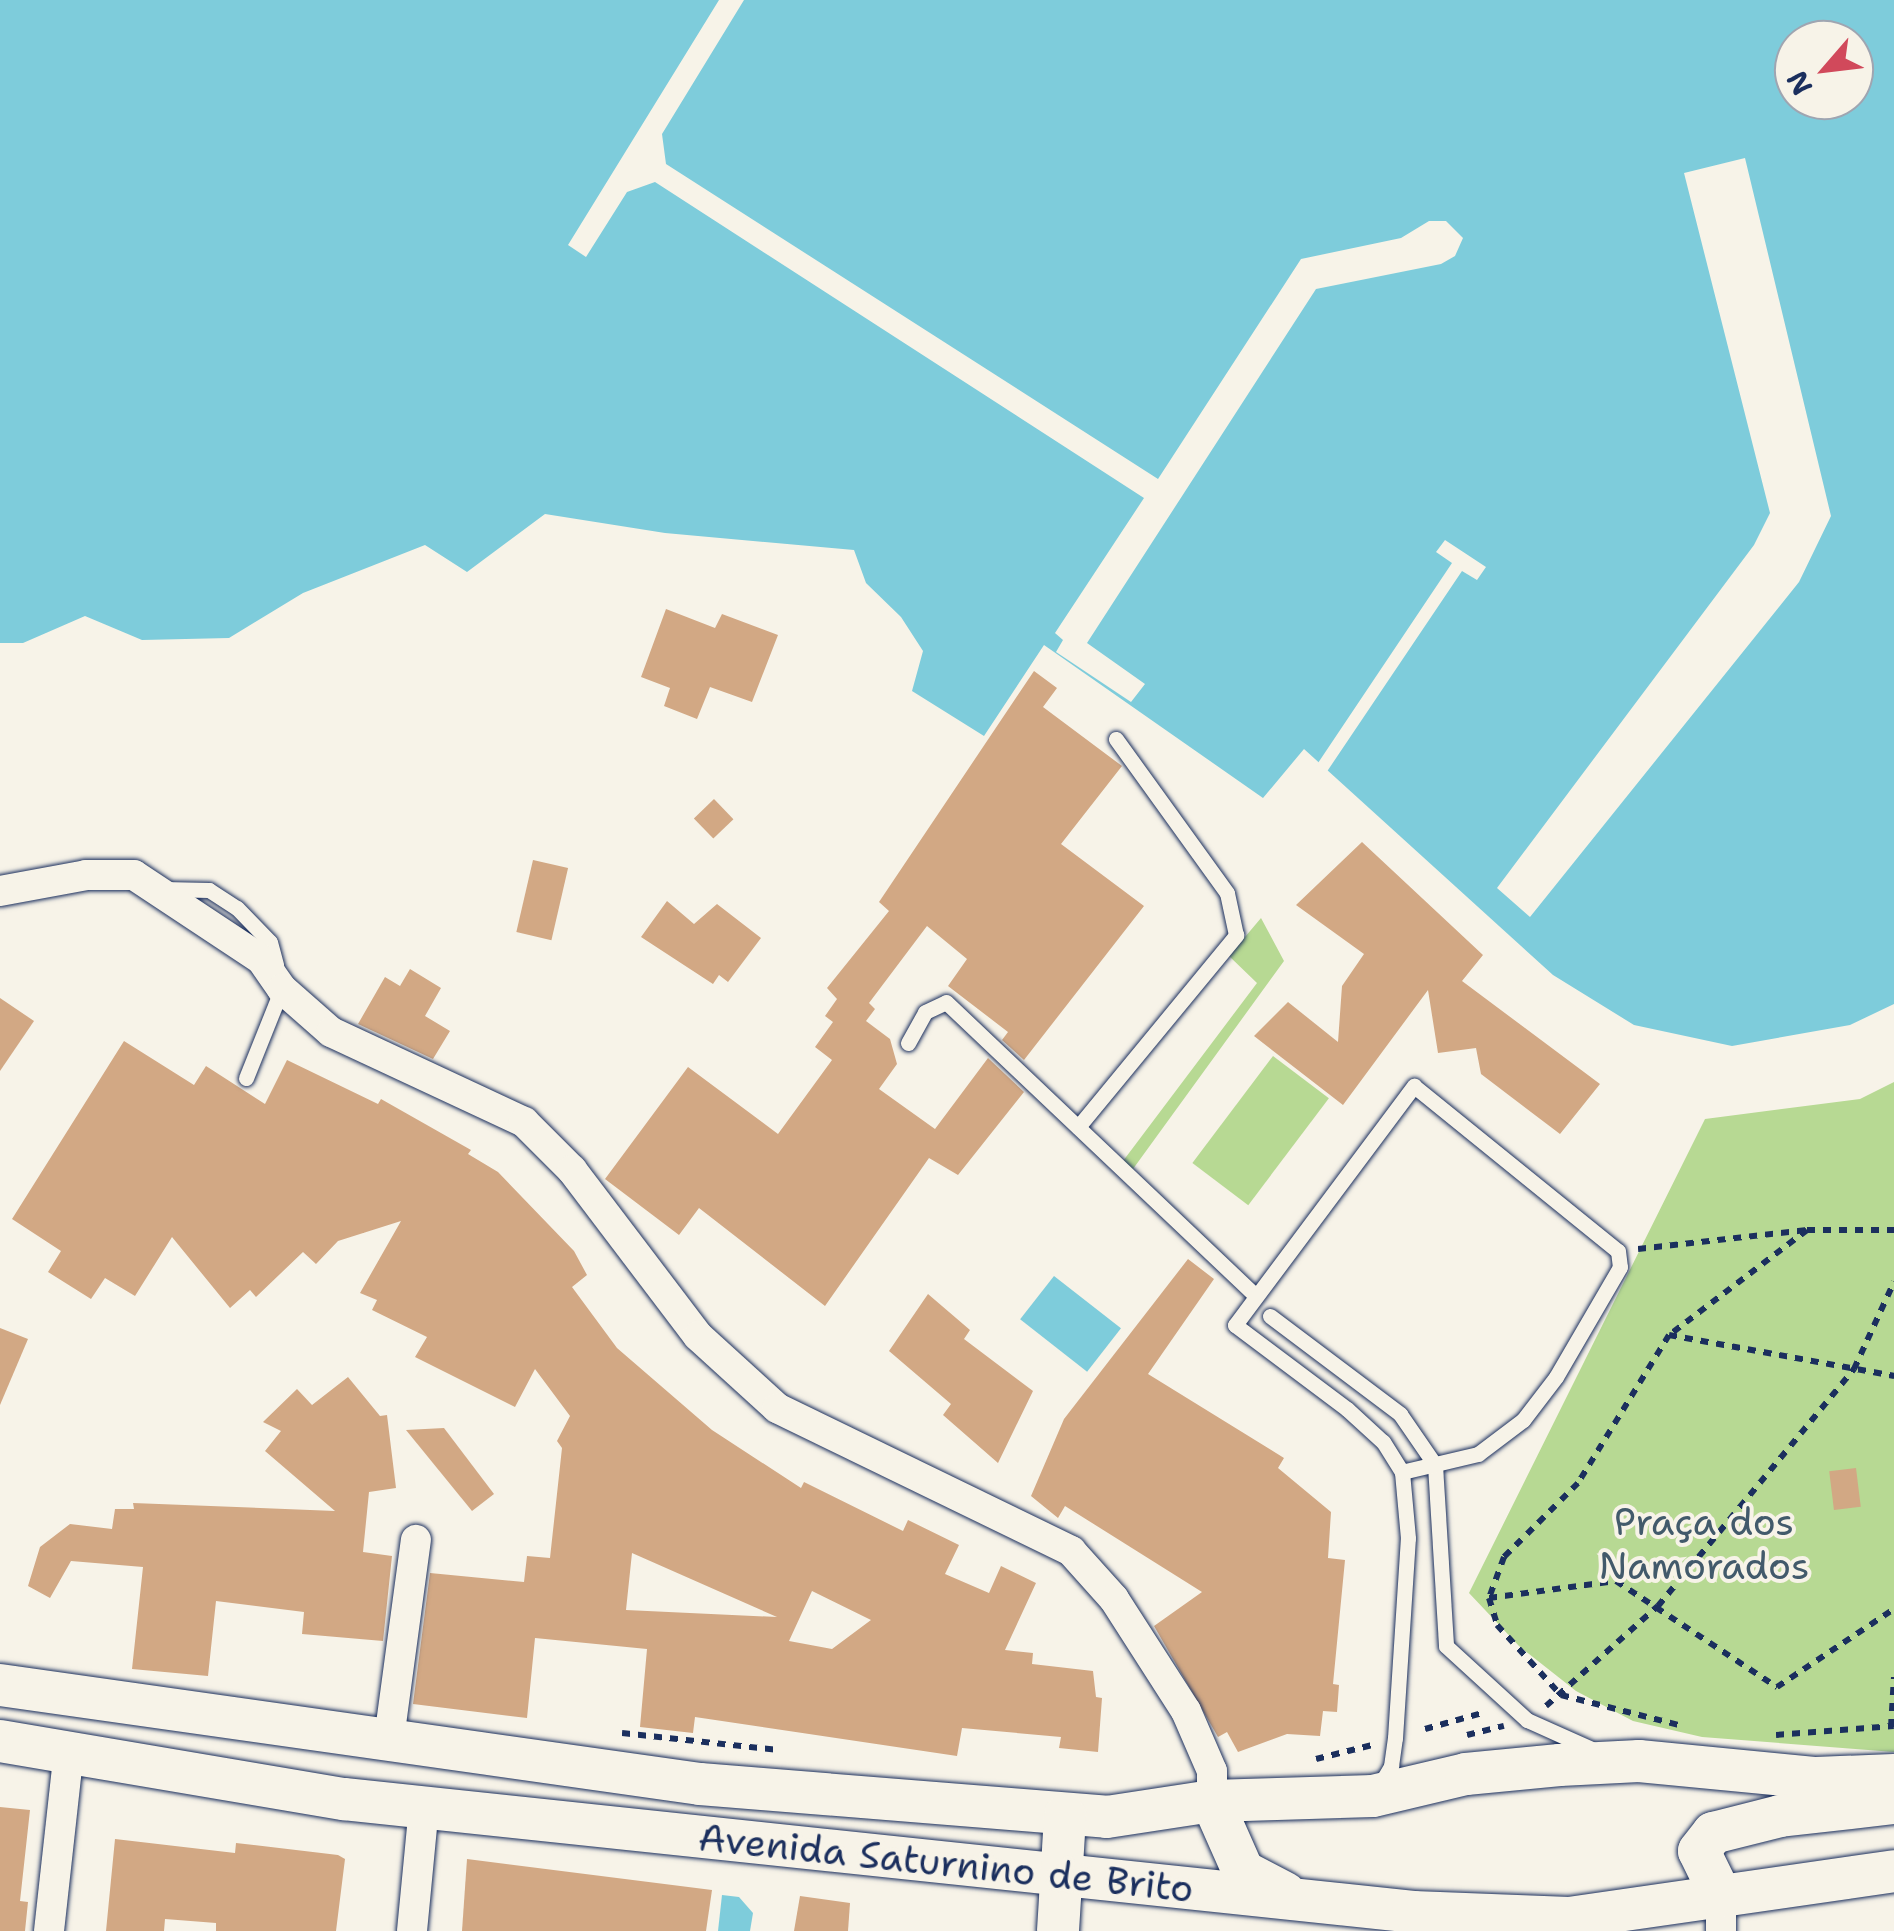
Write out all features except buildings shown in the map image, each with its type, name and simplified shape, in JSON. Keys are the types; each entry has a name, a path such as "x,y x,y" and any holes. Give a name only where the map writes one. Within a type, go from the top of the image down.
{"main road":[{"name":"Avenida Saturnino de Brito","path":"0,1685 550,1759 700,1784 1107,1817 1212,1802 1374,1796 1466,1774 1620,1762 1816,1778 1894,1775"},
{"name":"Avenida Saturnino de Brito","path":"0,1741 424,1808 1062,1879 1300,1898 1414,1912 1569,1918 1721,1913 1894,1871"},
{"path":"424,1808 430,1779 441,1766 550,1759"},
{"path":"1212,1802 1244,1872 1264,1887 1300,1898"},
{"path":"1721,1913 1699,1851 1712,1833 1780,1816 1894,1804"},
{"path":"1058,1931 1066,1815"}],"street":[{"path":"0,890 102,875 134,875 163,889 261,959 282,989 331,1032 524,1122 572,1170 698,1336 778,1408 1071,1551 1114,1599 1186,1711 1212,1770 1212,1802"},
{"path":"389,1739 416,1540"},
{"path":"48,1931 70,1751"},
{"path":"412,1931 424,1808"}],"lane":[{"path":"1078,1127 1236,935 1228,893 1116,739"},
{"path":"246,1078 282,989"},
{"path":"908,1043 925,1012 946,1002 1254,1293"},
{"path":"1374,1796 1391,1766 1395,1738 1408,1538 1402,1472 1383,1442 1347,1408 1236,1331 1254,1293 1414,1086 1618,1251 1613,1286 1568,1348 1542,1398 1478,1454 1402,1472"},
{"path":"1270,1316 1400,1414 1434,1465 1446,1646 1527,1720 1620,1762"}],"path":[{"path":"1684,1726 1561,1695 1497,1625 1488,1598 1504,1557 1578,1483 1669,1335 1807,1230"},
{"path":"1618,1251 1807,1230 1894,1230"},
{"path":"1450,1739 1527,1720 1561,1695 1658,1606 1854,1369 1894,1282"},
{"path":"1669,1335 1894,1376"},
{"path":"1488,1598 1616,1581 1778,1686 1894,1609"},
{"path":"1760,1736 1893,1726 1894,1677"},
{"path":"1425,1729 1482,1713"},
{"path":"611,1732 788,1752"},
{"path":"605,1740 780,1762"},
{"path":"1317,1772 1336,1767"}],"green space":[{"path":"1261,918 1284,961 1133,1169 1123,1161 1257,983 1229,956"},
{"path":"1273,1056 1329,1098 1248,1205 1192,1163"},
{"name":"Praça dos Namorados","path":"1894,1082 1894,1752 1702,1737 1633,1721 1576,1691 1519,1646 1469,1593 1705,1119 1860,1099"}],"water":[{"path":"0,0 1894,0 1894,1004 1850,1025 1732,1046 1634,1025 1553,975 1304,749 1263,798 1044,645 984,736 912,691 923,651 901,617 866,583 854,550 665,533 545,514 467,572 425,545 303,593 229,638 142,640 85,616 23,643 0,643"},
{"path":"1054,1276 1121,1328 1087,1372 1020,1319"},
{"path":"722,1895 739,1897 753,1913 750,1931 718,1931"}],"pier":[{"path":"719,0 744,0 662,134 666,164 1158,479 1301,259 1401,238 1429,221 1446,221 1463,238 1455,256 1441,264 1316,289 1087,643 1145,684 1131,702 1056,652 1063,640 1055,633 1144,498 655,182 627,192 586,257 568,245"},
{"path":"1745,158 1831,516 1799,582 1530,917 1497,888 1754,545 1770,513 1684,173"},
{"path":"1445,540 1486,567 1477,580 1462,571 1326,773 1316,766 1452,563 1436,552"}]}
